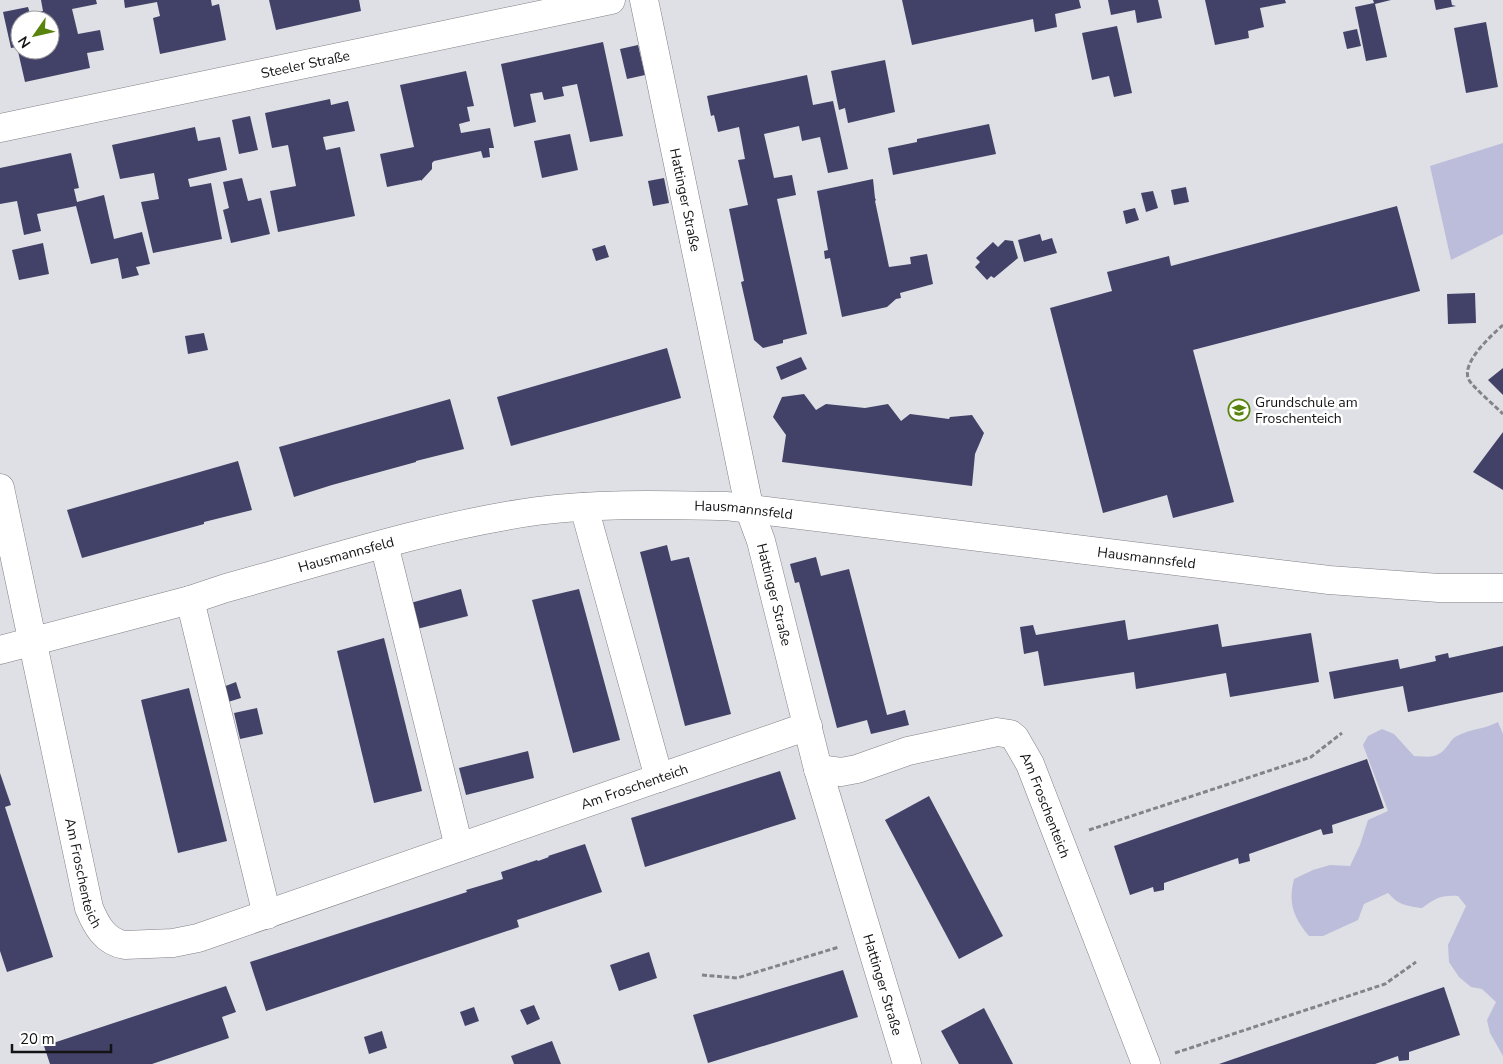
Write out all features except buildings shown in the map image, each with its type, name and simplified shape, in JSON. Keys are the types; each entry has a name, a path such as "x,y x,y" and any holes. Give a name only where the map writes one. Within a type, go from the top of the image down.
{"street":[{"name":"Steeler Straße","path":"0,128 611,0"},
{"name":"Hattinger Straße","path":"644,0 750,511 761,542 818,769 907,1064"},
{"path":"0,488 32,641"},
{"name":"Hausmannsfeld","path":"0,650 190,600 226,588 455,525 538,511 584,506 726,506 750,511 1329,580 1439,588 1503,588"},
{"path":"584,506 659,778"},
{"path":"384,544 460,848"},
{"path":"190,600 268,915"},
{"name":"Am Froschenteich","path":"32,641 89,908 94,921 102,932 110,941 118,944 173,944 198,938 808,726"},
{"name":"Am Froschenteich","path":"818,769 841,772 857,769 908,751 988,733 1004,732 1015,738 1025,754 1060,840 1146,1063"}],"path":[{"path":"1503,325 1484,343 1468,368 1469,380 1503,414"},
{"path":"1060,840 1310,757 1342,733"},
{"path":"702,975 737,978 869,938"},
{"path":"1146,1063 1385,984 1416,962"}],"shaded area":[{"path":"1503,143 1503,234 1451,260 1430,166"},
{"path":"1498,722 1503,734 1503,1056 1490,1033 1487,1020 1496,1002 1482,989 1471,987 1459,977 1449,962 1448,945 1466,906 1458,896 1439,898 1422,908 1403,904 1388,893 1364,904 1358,920 1323,936 1309,936 1299,922 1292,903 1294,879 1313,870 1330,865 1350,866 1360,845 1368,820 1388,811 1363,745 1368,736 1382,729 1394,734 1414,756 1430,757 1438,755 1457,736"}],"place":[{"name":"Grundschule am Froschenteich","path":"1239,410"}]}
